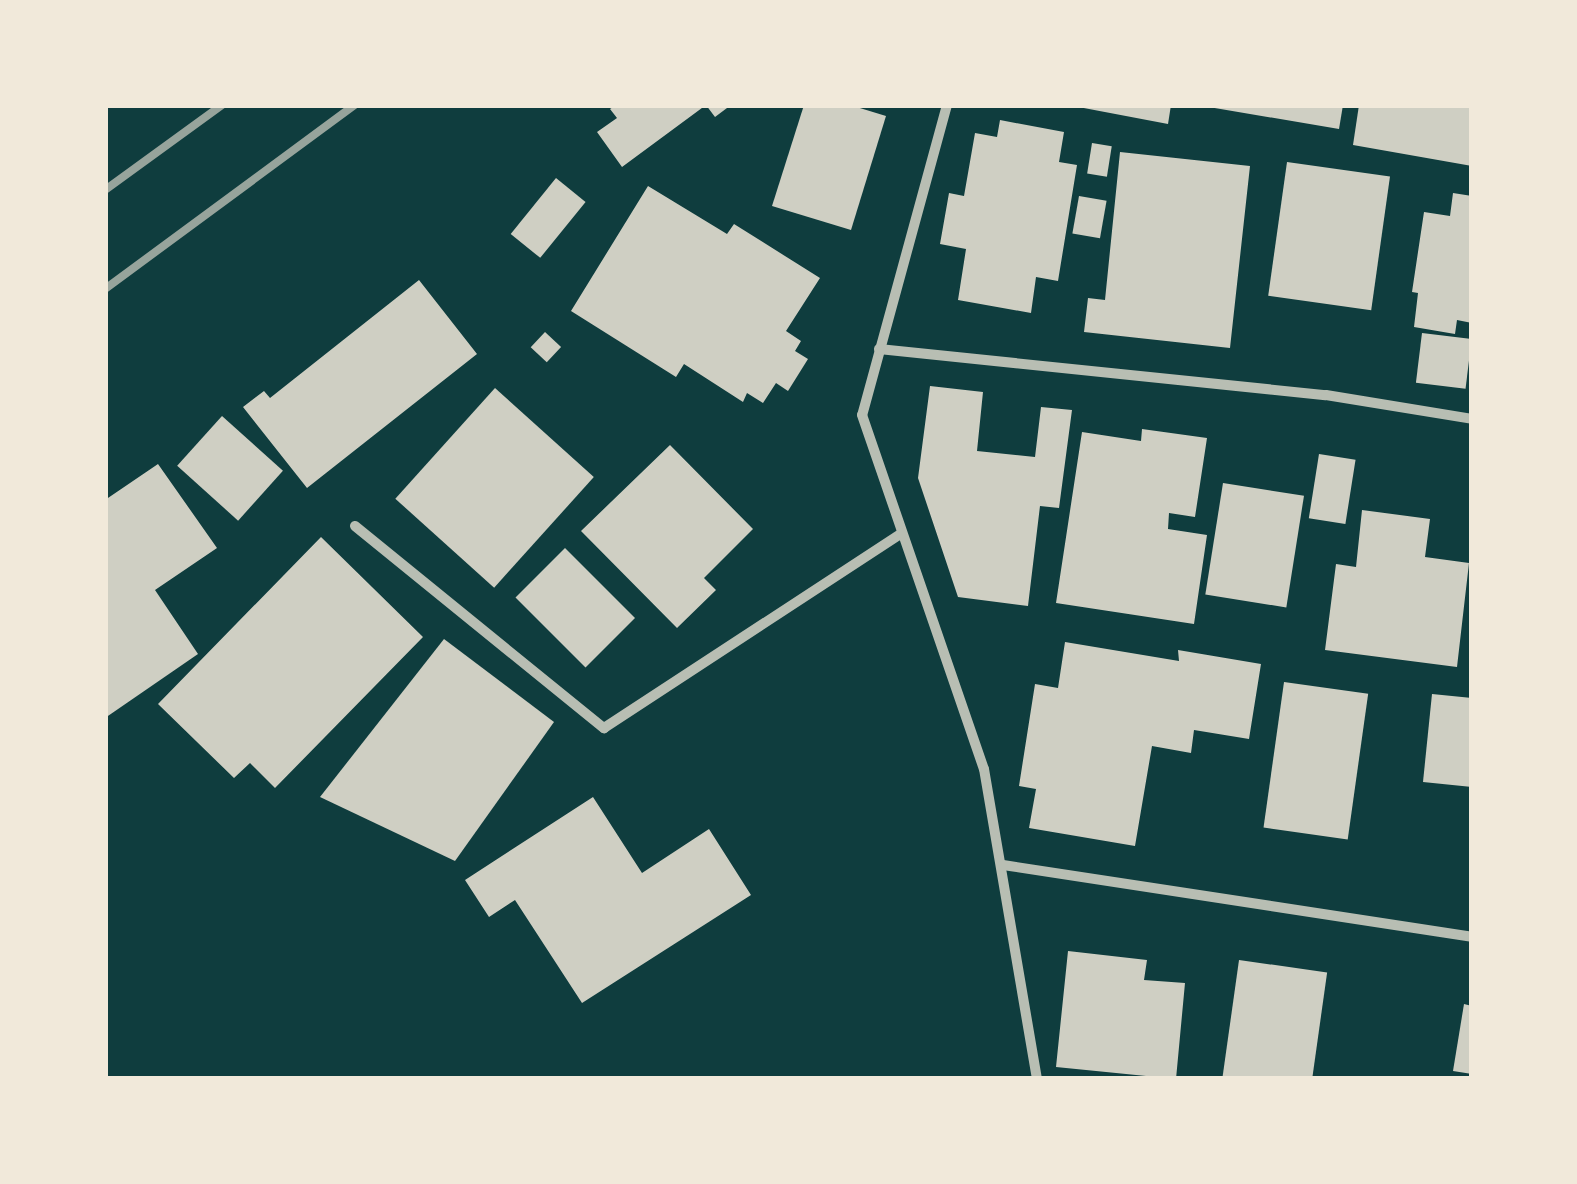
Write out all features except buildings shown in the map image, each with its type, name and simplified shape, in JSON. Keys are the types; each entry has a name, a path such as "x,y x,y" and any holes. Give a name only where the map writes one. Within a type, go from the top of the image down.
{"street":[{"path":"947,105 862,415 984,769 1037,1079"},
{"path":"879,349 1326,396 1472,419"},
{"path":"355,526 604,728 901,534"},
{"path":"1003,865 1472,937"}],"railway":[{"path":"105,190 222,105"},
{"path":"105,289 355,105"}]}
